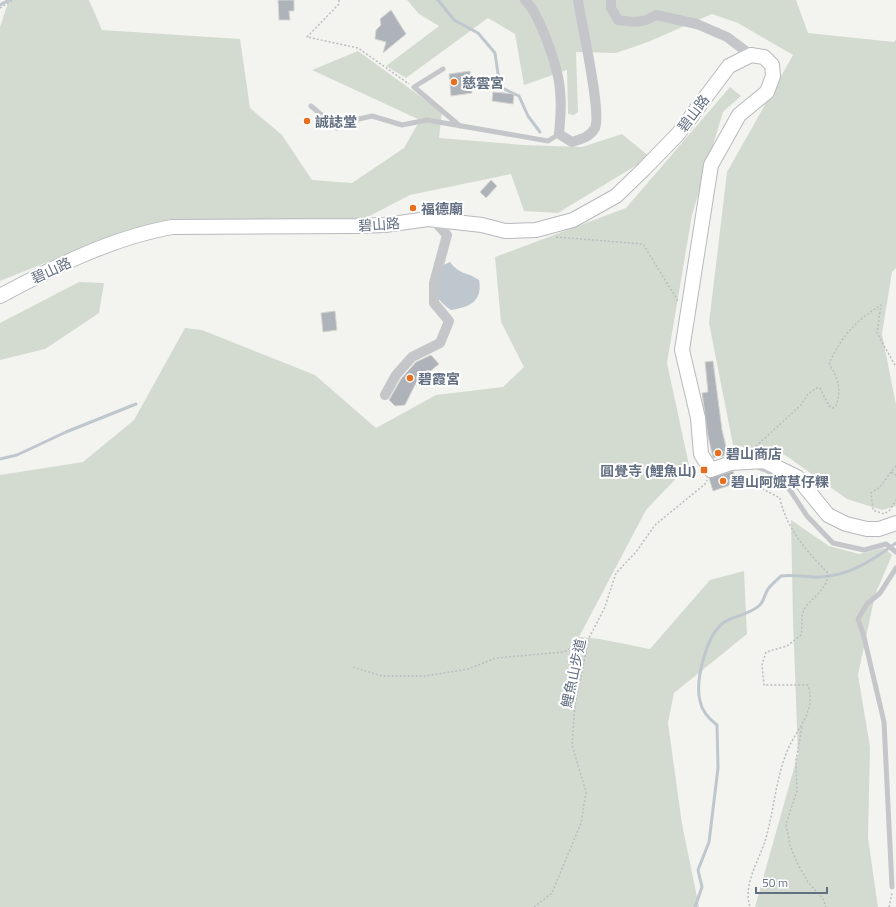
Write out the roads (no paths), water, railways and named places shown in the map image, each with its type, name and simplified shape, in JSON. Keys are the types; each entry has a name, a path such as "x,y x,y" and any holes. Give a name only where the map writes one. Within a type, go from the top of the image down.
{"street":[{"path":"525,0 531,6 544,34 556,74 560,90 559,134 572,142 590,135 596,126 594,85 578,0"},
{"path":"611,0 612,8 618,20 633,22 646,21 656,15 696,24 727,36 752,54 764,57 772,66 774,76 767,92 739,115 712,166 682,350 698,418 701,454 710,470 737,463 764,461 797,477 828,515 846,524 867,529 879,529 896,523"},
{"name":"碧山路","path":"0,296 46,271 95,250 143,232 172,227 356,226 436,220 482,225 505,231 536,230 573,220 616,196 678,134 729,66 752,54"},
{"path":"385,395 396,375 412,357 440,344 449,321 434,303 434,283 447,235 438,225 436,220"}],"lane":[{"path":"443,69 414,87 460,126"},
{"path":"311,106 337,128 350,121 372,116 402,125 427,120 548,141 559,134"},
{"path":"737,463 768,471 790,490 807,516 833,543 864,550 886,544 895,551"},
{"path":"892,886 884,722 864,637 858,619 867,604 880,593 896,568"}],"waterway":[{"path":"0,5 9,0"},
{"path":"438,0 454,20 478,33 495,53 500,87 519,96 528,116 540,132"},
{"path":"0,459 17,455 66,432 136,404"},
{"path":"695,907 702,887 698,870 709,842 718,768 717,725 704,712 701,705 699,692 699,682 703,660 711,639 716,630 725,621 755,609 760,605 768,589 781,576 832,576 861,566 896,543"}],"place":[{"name":"慈雲宮","path":"454,82"},
{"name":"誠誌堂","path":"307,121"},
{"name":"福德廟","path":"413,208"},
{"name":"碧霞宮","path":"410,378"},
{"name":"碧山商店","path":"718,453"},
{"name":"圓覺寺 (鯉魚山)","path":"704,470"},
{"name":"碧山阿嬤草仔粿","path":"723,481"}]}
